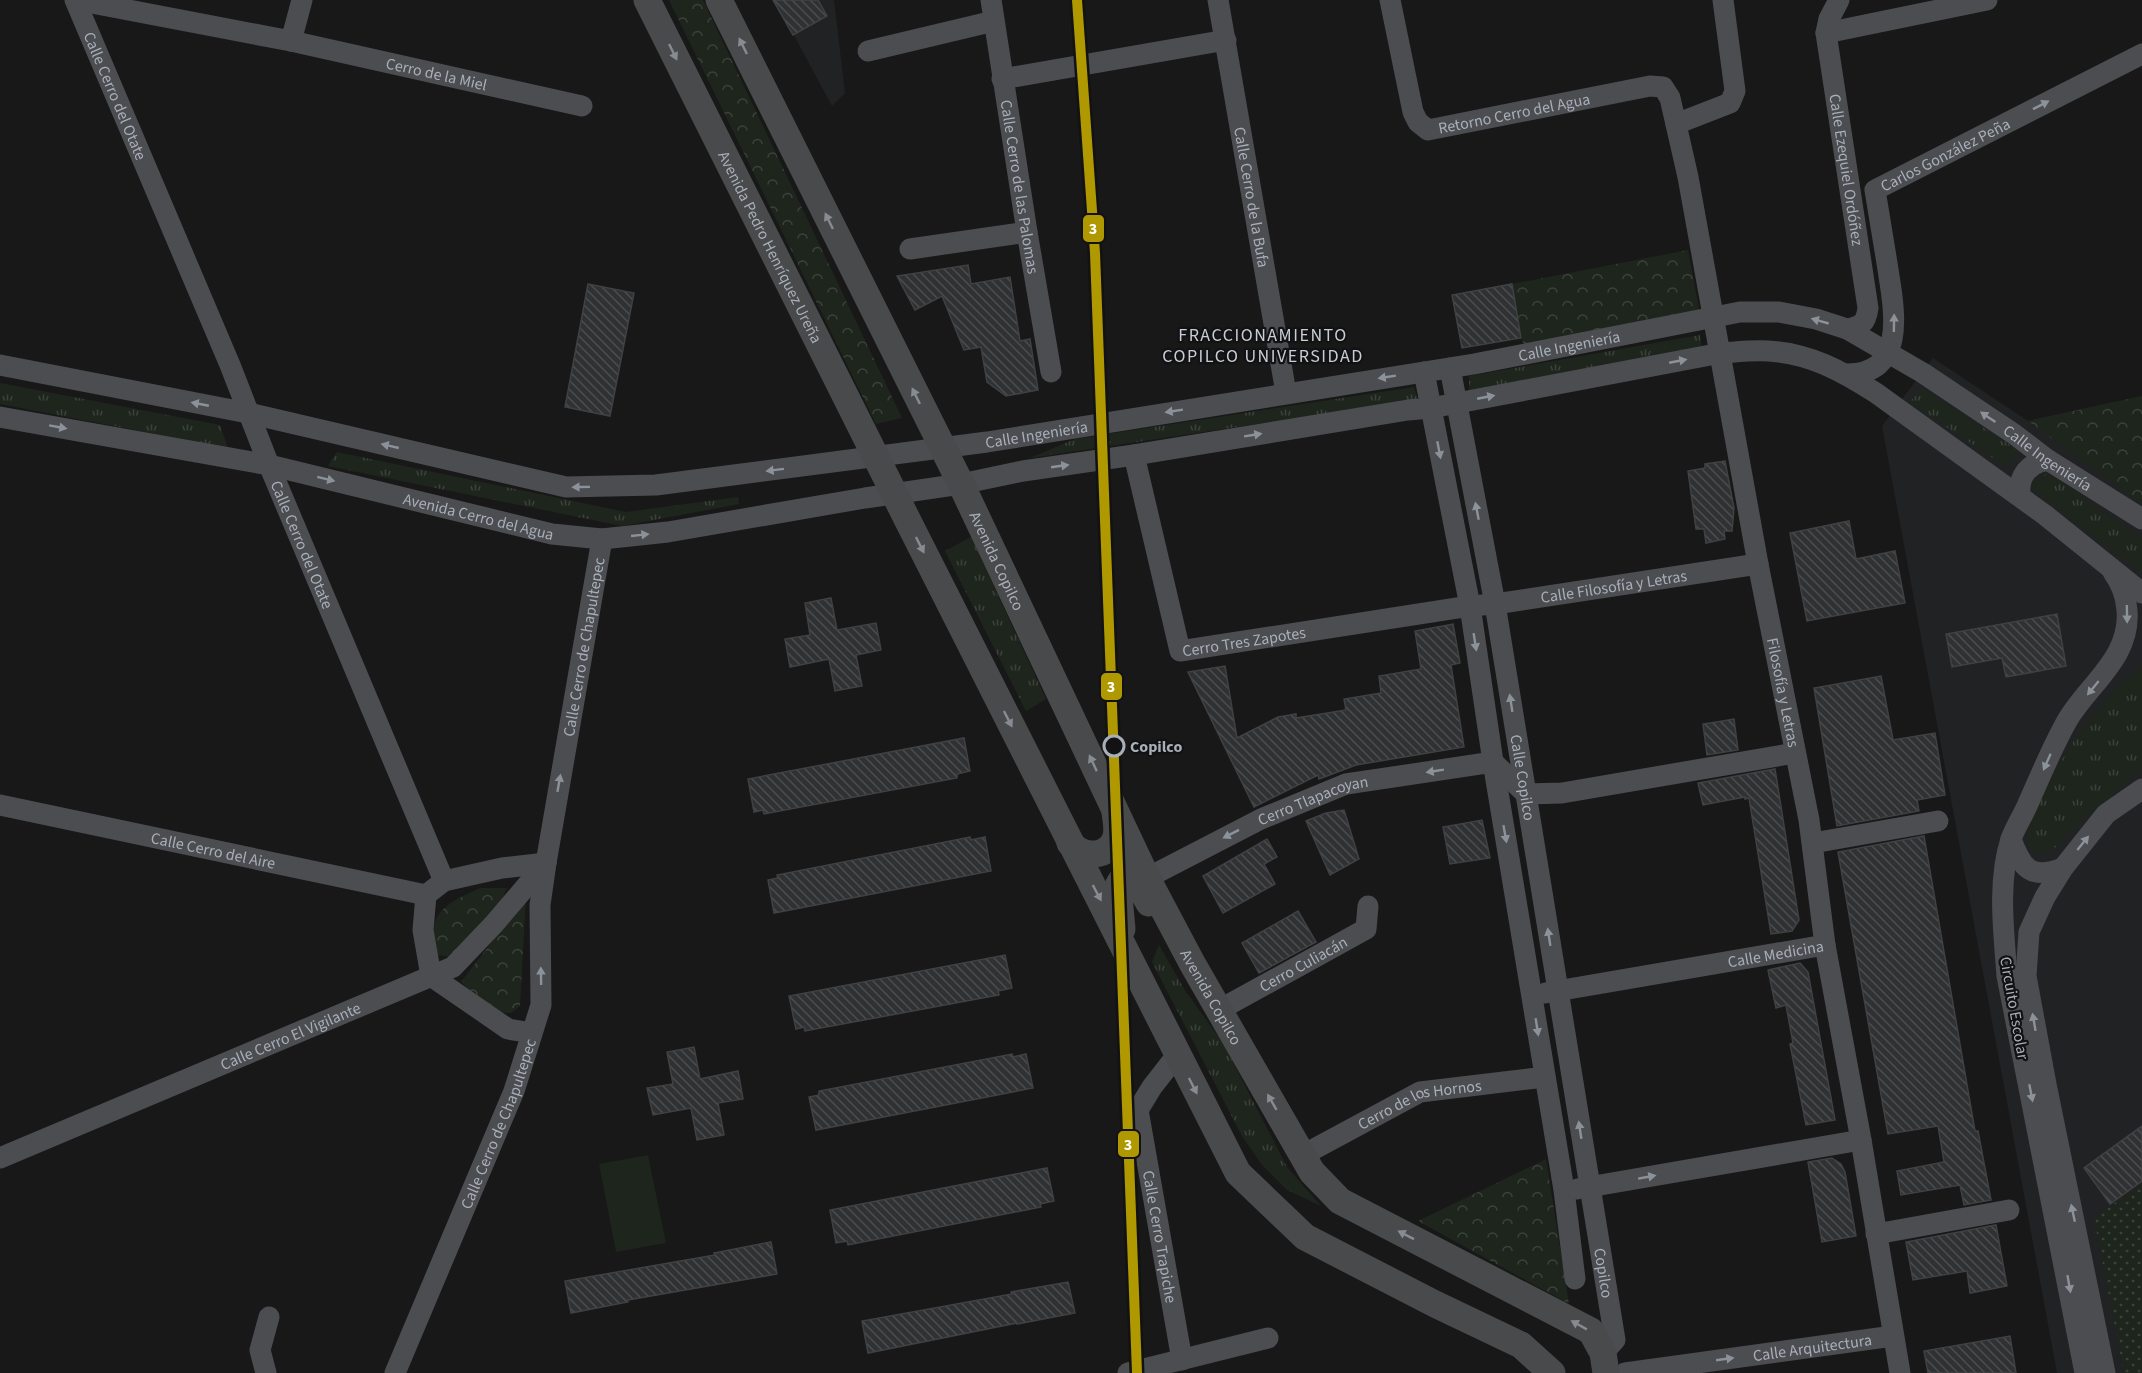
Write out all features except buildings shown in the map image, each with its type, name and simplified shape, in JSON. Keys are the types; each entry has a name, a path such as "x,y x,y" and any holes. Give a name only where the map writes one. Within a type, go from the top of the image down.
{"main road":[{"name":"Avenida Pedro Henríquez Ureña","path":"647,0 894,493"},
{"path":"719,0 961,484"},
{"name":"Avenida Copilco","path":"961,484 1147,878 1191,963 1312,1172 1340,1201 1591,1331 1604,1363"},
{"path":"894,493 1238,1173 1305,1237 1521,1345 1552,1373"},
{"path":"1070,843 1083,853 1100,854 1107,850 1116,837 1115,812"},
{"path":"1122,943 1122,917 1118,886 1122,879 1131,877 1136,880 1167,934 1191,963"}],"street":[{"name":"Cerro de la Miel","path":"75,0 291,41 582,106"},
{"name":"Calle Cerro del Otate","path":"75,0 230,365 269,465 444,881"},
{"path":"291,41 302,0"},
{"name":"Calle Cerro de la Bufa","path":"1218,0 1286,393"},
{"name":"Retorno Cerro del Agua","path":"1390,0 1413,112 1418,122 1428,130 1650,86 1663,87 1670,98 1676,124 1713,317"},
{"path":"1676,124 1730,103 1735,91 1723,0"},
{"name":"Calle Ezequiel Ordóñez","path":"1839,0 1826,33 1868,308 1864,323 1860,327 1847,329"},
{"path":"1826,33 1987,0"},
{"path":"868,51 993,10"},
{"name":"Calle Cerro de las Palomas","path":"993,10 1026,232 1051,372"},
{"path":"1002,79 1226,40"},
{"name":"Carlos González Peña","path":"1888,352 1894,327 1894,308 1875,190 2142,54"},
{"path":"910,249 1026,232"},
{"name":"Calle Ingeniería","path":"942,448 1450,368 1740,312 1779,312 1816,319 1847,329 1888,352 2014,434 2048,460 2142,519"},
{"name":"Filosofía y Letras","path":"1526,794 1562,793 1795,753 1713,317"},
{"path":"961,484 1023,471 1431,408 1721,353 1767,351 1809,357 1847,374 2020,496 2138,587"},
{"path":"1847,374 1860,374 1871,370 1888,352"},
{"path":"0,365 248,413 566,487 656,485 942,448"},
{"name":"Calle Copilco","path":"1450,368 1495,604 1590,1187"},
{"name":"Calle Copilco","path":"1424,372 1470,606 1493,762 1564,1190"},
{"name":"Avenida Cerro del Agua","path":"0,417 269,465 552,534 602,538 668,532 894,493 961,484"},
{"path":"1021,435 1014,453 1023,471"},
{"name":"Cerro Tres Zapotes","path":"1134,455 1180,651 1470,606"},
{"path":"2020,496 2021,479 2025,471 2031,465 2048,460"},
{"name":"Calle Cerro de Chapultepec","path":"395,1373 514,1091 541,1005 540,906 602,538"},
{"name":"Calle Filosofía y Letras","path":"1470,606 1758,564"},
{"path":"2107,564 2122,588 2127,602 2128,616 2123,642 2110,665"},
{"path":"2110,665 2142,638"},
{"name":"Circuito Escolar","path":"2085,1373 2007,976 2002,909 2004,878 2011,839 2073,710 2110,665"},
{"path":"1795,753 1813,843 1816,885 1825,945"},
{"path":"1493,762 1526,794"},
{"name":"Cerro Tlapacoyan","path":"1147,878 1261,819 1346,784 1493,762"},
{"name":"Circuito Escolar","path":"2105,1373 2026,976 2029,932 2045,897 2063,868 2106,814 2142,789"},
{"name":"Calle Cerro del Aire","path":"0,805 426,894"},
{"path":"1813,843 1938,821"},
{"path":"2011,839 2024,866 2034,873 2048,874 2063,868"},
{"path":"532,1033 508,1029 431,976 423,930 426,894 444,881 502,868 546,863"},
{"name":"Calle Cerro El Vigilante","path":"0,1158 453,967 494,924 546,863"},
{"name":"Cerro Culiacán","path":"1219,1010 1366,929 1368,906"},
{"name":"Calle Medicina","path":"1532,995 1825,945 1861,1140 1900,1373"},
{"name":"Calle Cerro Trapiche","path":"1177,1055 1152,1087 1138,1110 1182,1360"},
{"name":"Cerro de los Hornos","path":"1303,1155 1420,1092 1545,1077"},
{"path":"1564,1190 1861,1140"},
{"name":"Copilco","path":"1590,1187 1615,1341 1604,1363"},
{"name":"Copilco","path":"1564,1190 1575,1279"},
{"path":"1876,1234 2009,1210"},
{"path":"266,1373 260,1350 268,1317"},
{"name":"Calle Arquitectura","path":"1625,1373 1893,1336"},
{"path":"1128,1373 1268,1338"}],"shaded area":[{"path":"775,0 834,0 845,93 832,106"},
{"path":"1933,358 2028,421 2142,396 2142,1373 2057,1373 1882,426"}],"green space":[{"path":"669,0 703,0 902,418 876,424"},
{"path":"1688,250 1700,314 1524,348 1512,284"},
{"path":"1700,335 1702,350 1469,392 1469,376"},
{"path":"0,383 220,425 228,448 0,404"},
{"path":"1414,387 1418,400 1030,458 1075,439"},
{"path":"1923,389 2018,450 2008,468 1909,402"},
{"path":"2142,396 2142,504 2028,421"},
{"path":"337,452 626,512 738,497 739,504 622,526 328,466"},
{"path":"2048,473 2142,538 2142,574 2028,485"},
{"path":"971,537 1046,699 1026,711 945,551"},
{"path":"2142,665 2142,768 2054,849 2037,855 2030,848 2027,840 2028,831 2032,817 2048,784 2067,751 2089,720"},
{"path":"480,888 507,888 492,919 451,957 437,955 434,929 441,912 457,899"},
{"path":"526,897 520,1006 511,1013 493,1012 461,982"},
{"path":"1159,945 1186,992 1223,1043 1287,1167 1321,1206 1287,1190 1262,1165 1242,1136 1152,962"},
{"path":"648,1155 666,1243 616,1252 599,1164"},
{"path":"1546,1159 1569,1304 1418,1221"},
{"path":"2142,1184 2142,1373 2124,1373 2094,1218"}],"transit line":[{"name":"3","path":"1077,0 1095,253 1137,1373"}],"place":[{"name":"Copilco","path":"1114,746"}],"district":[{"name":"FRACCIONAMIENTO COPILCO UNIVERSIDAD","path":"1263,345"}]}
